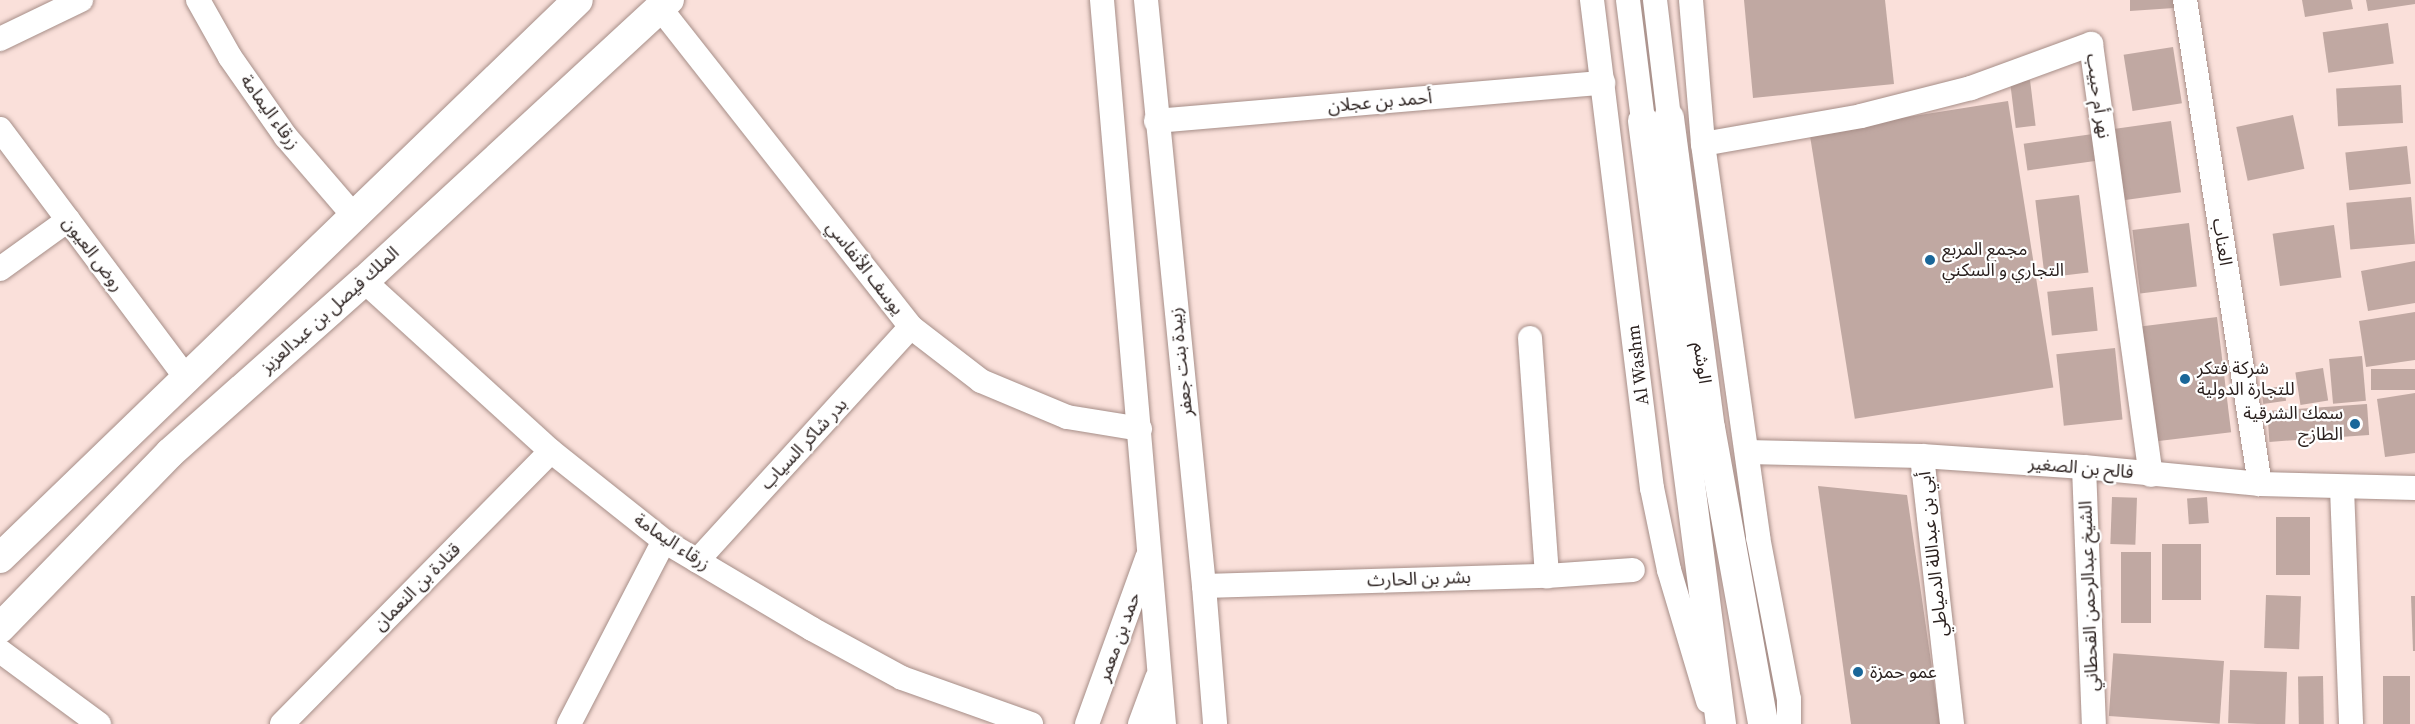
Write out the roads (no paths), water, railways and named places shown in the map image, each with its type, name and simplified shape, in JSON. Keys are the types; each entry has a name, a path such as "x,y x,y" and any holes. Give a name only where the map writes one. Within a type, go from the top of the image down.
{"main road":[{"path":"0,558 571,3"},
{"name":"الملك فيصل بن عبدالعزيز","path":"0,628 170,453 364,281 664,4"},
{"name":"الوشم","path":"1656,119 1720,724"},
{"name":"الوشم","path":"1656,119 1763,724"}],"street":[{"path":"0,39 81,0"},
{"name":"زرقاء اليمامة","path":"198,0 230,57 286,137 354,216"},
{"path":"1102,0 1164,724"},
{"name":"زبيدة بنت جعفر","path":"1146,0 1156,121 1204,586 1215,724"},
{"name":"Al Washm","path":"1592,0 1653,488 1669,570 1715,724"},
{"name":"الوشم","path":"1628,0 1656,119"},
{"name":"الوشم","path":"1655,0 1656,119"},
{"path":"1691,0 1702,144 1758,537 1789,699 1789,724"},
{"name":"العناب","path":"2185,0 2260,484"},
{"name":"يوسف الأنفاسي","path":"664,4 911,327 981,381 1067,417 1140,429"},
{"name":"نهر أم حبيب","path":"1702,144 1861,116 1971,88 2091,44 2151,475"},
{"name":"أحمد بن عجلان","path":"1156,121 1603,83"},
{"name":"روض العيون","path":"0,129 186,378"},
{"path":"0,269 68,220"},
{"name":"زرقاء اليمامة","path":"364,281 551,451 664,541 812,629 902,678 1031,724"},
{"name":"بدر شاكر السياب","path":"696,561 911,327"},
{"path":"1530,338 1547,576"},
{"name":"قتادة بن النعمان","path":"282,724 551,451"},
{"name":"فالح بن الصغير","path":"1747,452 1922,456 2084,467 2260,484 2342,488 2415,488"},
{"name":"أبي بن عبداللة الدمياطي","path":"1922,456 1952,724"},
{"name":"الشيخ عبدالرحمن القحطاني","path":"2084,467 2094,724"},
{"path":"2342,488 2350,724"},
{"path":"569,724 664,541"},
{"name":"حمد بن معمر","path":"1088,724 1150,550"},
{"name":"بشر بن الحارث","path":"1204,586 1547,576 1633,570"},
{"path":"0,651 99,724"},
{"path":"1140,724 1160,669"}],"place":[{"name":"مجمع المربع التجاري و السكني","path":"1930,260"},
{"name":"شركة فتكر للتجارة الدولية","path":"2185,379"},
{"name":"سمك الشرقية الطازج","path":"2355,424"},
{"name":"عمو حمزة","path":"1858,672"}]}
